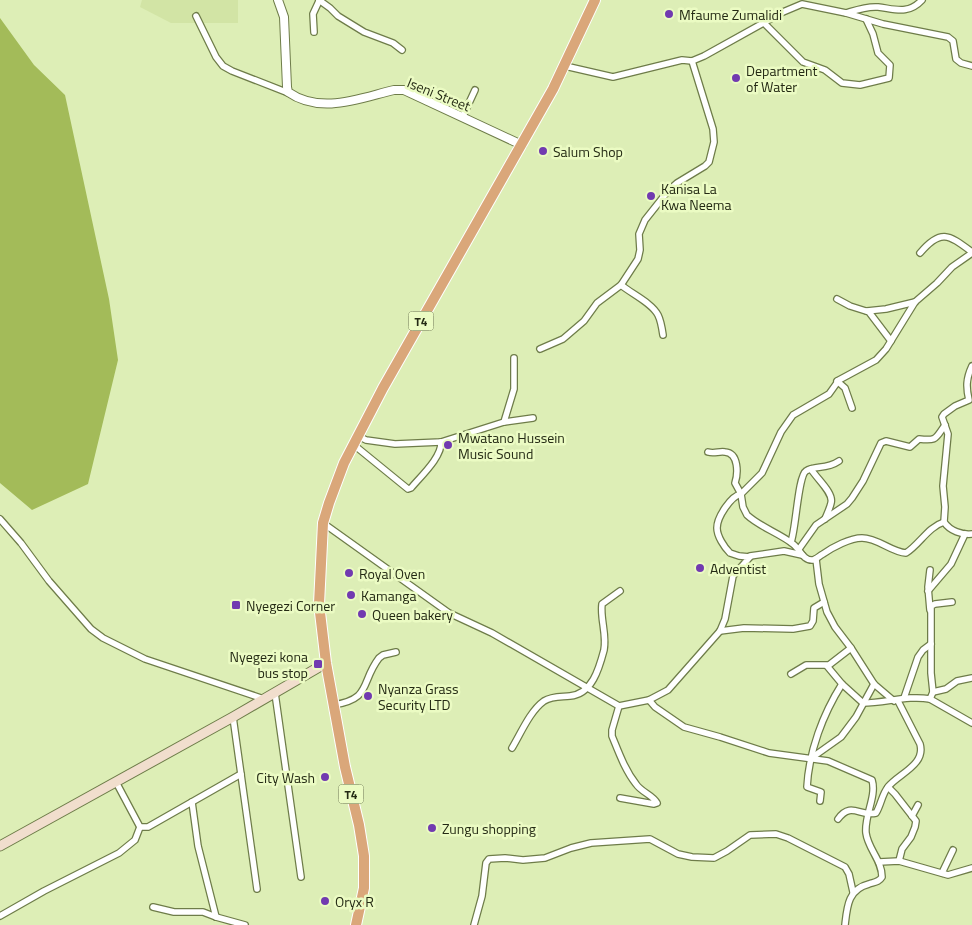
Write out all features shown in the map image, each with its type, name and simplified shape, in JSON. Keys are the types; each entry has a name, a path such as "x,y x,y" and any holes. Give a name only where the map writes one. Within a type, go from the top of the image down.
{"highway":[{"name":"T4","path":"356,925 364,888 364,856 326,663 319,604 323,523 341,471 383,388 522,145 565,66 595,0"}],"main road":[{"path":"0,846 233,717 326,663"}],"street":[{"path":"278,0 284,17 287,87 288,92 291,94"},
{"path":"314,32 314,14 319,0 338,16 364,32 393,44 402,50"},
{"path":"846,13 877,7 890,10 906,10 922,0"},
{"path":"565,66 613,77 682,60 692,61 713,52 783,12 802,4 950,38 953,41 956,60 972,66"},
{"path":"196,16 216,57 223,66 291,94"},
{"path":"764,23 803,62 825,70 842,83 853,85 884,80 889,78 890,75 890,65 878,53 873,34 866,19"},
{"path":"540,349 564,339 584,322 601,299 621,286 638,259 640,250 639,234 645,220 677,183 705,166 712,156 714,129 692,61"},
{"name":"Iseni Street","path":"291,94 308,101 334,104 394,90 404,90 522,145"},
{"path":"463,116 475,90"},
{"path":"801,552 784,551 750,556 739,556 730,553 717,529 718,522 728,502 738,494 741,494 762,473 778,438 791,417 829,394 837,381 873,362 891,341 915,302 952,267 972,253 954,240 941,236 932,240 920,253"},
{"path":"621,286 655,311 663,335"},
{"path":"838,299 850,306 867,311 886,309 915,302"},
{"path":"867,311 891,341"},
{"path":"504,422 514,389 514,358"},
{"path":"928,591 951,564 970,535 950,529 944,522 943,486 948,434 942,419 943,415 955,406 969,400 966,386 967,376 972,366"},
{"path":"837,381 845,388 852,408"},
{"path":"963,404 972,407"},
{"path":"356,441 366,440 395,444 441,442 487,426 533,418"},
{"path":"801,552 816,525 847,504 852,498 863,481 881,443 886,441 910,447 919,438 929,441 934,439 945,425"},
{"path":"356,441 408,489 411,488 438,456 441,442"},
{"path":"708,452 730,453 735,460 738,472 735,483 741,494 743,507 747,514 753,520 792,542 808,559 816,559 822,554 851,540 860,538 875,541 906,553 934,526 944,522"},
{"path":"792,542 795,531 800,480 804,472 811,469 828,467 839,461"},
{"path":"811,469 831,496 832,503 825,519"},
{"path":"0,518 21,542 49,581 91,628 103,638 145,660 264,699"},
{"path":"323,523 449,614 492,633 619,706 649,700 668,690 720,631 725,619 733,576 750,556"},
{"path":"816,559 818,580 824,602 835,627 874,684 896,701 920,744 921,750 909,771 888,787 877,812 868,814 847,810 838,819"},
{"path":"930,570 928,591 933,692 930,700"},
{"path":"512,748 540,705 552,698 576,695 589,688 604,649 605,636 602,604 620,591"},
{"path":"720,631 744,628 810,626 813,621 814,608 824,602"},
{"path":"930,611 933,604 952,602"},
{"path":"904,698 918,657 922,650 932,644"},
{"path":"791,674 806,665 827,666 838,660 851,648"},
{"path":"333,705 346,703 360,695 379,658 396,652"},
{"path":"827,666 842,684 863,703 881,703 904,698 930,700 972,723"},
{"path":"933,692 946,689 955,681 972,678"},
{"path":"820,801 822,792 807,787 810,759 833,698 842,684"},
{"path":"810,759 838,740 853,722 874,684"},
{"path":"275,693 301,877"},
{"path":"649,700 655,707 684,728 720,737 769,753 831,762 872,780 873,787 866,827 868,840 879,862 882,875 880,880 860,887 853,892 847,906 845,925"},
{"path":"619,706 612,736 631,778 641,790 654,798 657,803 620,798"},
{"path":"233,717 257,889"},
{"path":"140,827 148,827 241,774"},
{"path":"0,916 119,852 135,840 140,827 116,782"},
{"path":"888,787 896,794 915,820 916,826 902,849 899,861"},
{"path":"192,802 198,846 216,918"},
{"path":"912,816 918,805"},
{"path":"474,925 482,896 486,863 489,859 523,860 545,858 591,843 650,839 678,854 714,858 750,835 776,834 788,838 845,867 849,874 853,892"},
{"path":"942,873 953,850"},
{"path":"879,862 899,861 950,875 972,868"},
{"path":"153,907 174,912 203,912 222,922 245,925"}],"shaded area":[{"path":"142,0 238,0 238,23 171,23 140,7"},
{"path":"0,18 34,65 65,95 109,299 118,360 88,484 32,510 0,483"}],"place":[{"name":"Mfaume Zumalidi","path":"669,14"},
{"name":"Department of Water","path":"736,78"},
{"name":"Salum Shop","path":"543,151"},
{"name":"Kanisa La Kwa Neema","path":"651,196"},
{"name":"Mwatano Hussein Music Sound","path":"448,445"},
{"name":"Adventist","path":"700,568"},
{"name":"Royal Oven","path":"349,573"},
{"name":"Kamanga","path":"351,595"},
{"name":"Nyegezi Corner","path":"236,605"},
{"name":"Queen bakery","path":"362,614"},
{"name":"Nyegezi kona bus stop","path":"318,664"},
{"name":"Nyanza Grass Security LTD","path":"368,696"},
{"name":"City Wash","path":"325,777"},
{"name":"Zungu shopping","path":"432,828"},
{"name":"Oryx R","path":"325,901"}]}
